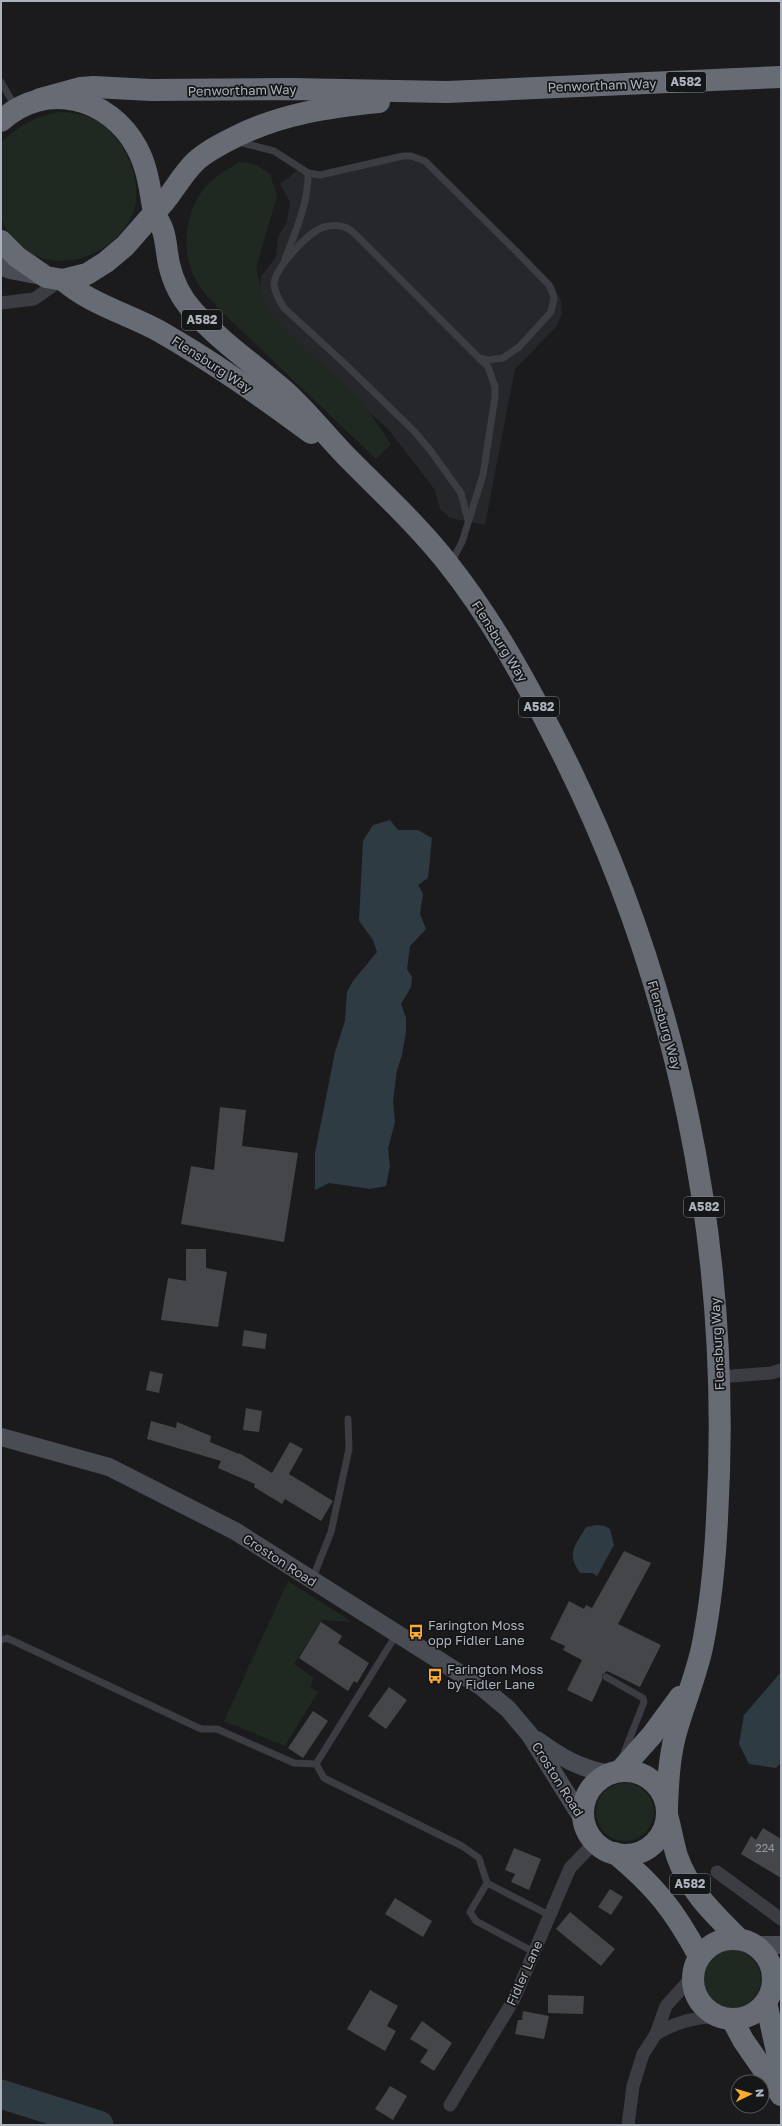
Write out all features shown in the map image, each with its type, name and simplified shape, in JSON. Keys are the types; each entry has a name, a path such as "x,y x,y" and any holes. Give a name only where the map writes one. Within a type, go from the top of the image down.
{"highway":[{"name":"Penwortham Way","path":"40,99 80,88 94,87 150,90 292,89 447,92 781,77"},
{"name":"Penwortham Way","path":"154,214 166,202 180,178 188,168 209,151 230,139 263,124 303,112 331,107 399,101 447,92"},
{"name":"A582","path":"1,241 18,257 57,279 87,274 102,265 125,246 154,214 143,161 137,148 117,121 104,111 80,101 40,99 6,116"},
{"name":"Flensburg Way","path":"154,214 163,224 174,278 188,305 213,330 291,397 353,463 406,515 450,566 487,618 508,650 568,764 608,855 645,954 676,1062 697,1161 712,1266 720,1377 717,1524 707,1616 696,1670 675,1736 670,1762 667,1810"},
{"name":"Flensburg Way","path":"57,279 77,292 140,321 194,351 242,383 353,463"},
{"name":"Flensburg Way","path":"616,1772 673,1709 696,1670"},
{"name":"A582","path":"585,1823 584,1811 590,1790 596,1782 616,1772 637,1773 651,1780 662,1794 677,1855 686,1877 704,1904 764,1954 770,1964 773,1975 773,1990 781,2070"},
{"name":"A582","path":"595,1842 603,1848 615,1853 627,1855 647,1849 661,1835 665,1825 667,1810"},
{"path":"585,1823 595,1842"},
{"name":"A582","path":"615,1853 654,1887 681,1922 696,1966 694,1988 698,1999 706,2009 724,2018 743,2040 781,2095"},
{"path":"696,1966 707,1948 717,1942 728,1939 748,1942"},
{"path":"724,2018 745,2018 757,2011 773,1990"}],"street":[{"name":"Flensburg Way","path":"1,266 10,270 57,279"},
{"path":"1,303 34,299 57,279"},
{"path":"720,1377 771,1373 781,1370"},
{"name":"Croston Road","path":"1,1437 109,1467 235,1531 396,1635 482,1688 508,1709 530,1735 585,1823"},
{"name":"Croston Road","path":"530,1735 576,1765 590,1771 616,1772"},
{"name":"Fidler Lane","path":"450,2105 514,1999 570,1868 595,1842"},
{"path":"717,1872 781,1919"},
{"path":"748,1942 781,1945"},
{"path":"628,2125 633,2086 642,2054 656,2034 666,2006 696,1966"},
{"path":"656,2034 669,2026 691,2019 724,2018"}],"lane":[{"path":"1,82 6,116"},
{"path":"230,139 274,151 308,173 320,175 396,157 419,157 431,167 549,285 554,298 551,312 547,318 510,354 496,360 481,358"},
{"path":"284,263 301,212 308,180 308,173"},
{"path":"450,566 462,542 483,475 494,410 495,387 493,377 481,358 347,228 340,225 332,225 315,232 284,263 276,275 274,286 278,297 284,308 344,362 415,432 461,493 468,520"},
{"path":"312,1580 331,1532 349,1449 348,1419"},
{"path":"316,1764 396,1635"},
{"path":"1,1640 7,1638 201,1729 217,1729 294,1763 316,1764"},
{"path":"606,1677 643,1698 644,1702 616,1772"},
{"path":"316,1764 324,1778 462,1846 479,1858 487,1884 549,1915"},
{"path":"487,1884 470,1912 476,1920 534,1952"}],"shaded area":[{"path":"60,112 79,114 88,117 109,130 121,145 129,159 136,182 135,206 128,223 117,237 103,248 87,256 70,260 53,260 36,256 21,246 12,237 3,223 1,211 1,143 14,131 28,122 52,113"},
{"path":"396,155 421,159 435,171 555,287 561,301 562,313 557,326 515,369 485,525 450,518 440,509 435,490 389,430 266,321 259,301 261,276 276,257 278,237 287,222 290,202 280,184 299,169 315,174"},
{"path":"240,162 255,164 270,174 277,196 256,268 265,307 288,334 361,400 391,444 376,459 211,301 202,290 192,272 187,250 187,238 188,227 195,204 200,194 211,181"},
{"path":"390,820 398,830 418,830 432,838 428,878 418,885 423,894 420,914 426,929 410,946 407,969 412,977 411,987 401,1004 406,1018 406,1032 402,1055 397,1070 393,1102 395,1122 388,1149 390,1166 386,1186 370,1189 329,1183 315,1190 315,1153 335,1052 345,1021 347,992 353,981 377,952 373,940 359,921 363,841 373,825"},
{"path":"597,1525 605,1526 610,1529 614,1545 597,1576 592,1573 580,1573 573,1560 573,1554 576,1545 586,1527"},
{"path":"288,1581 352,1622 322,1620 294,1664 314,1678 310,1687 318,1692 285,1746 224,1721"},
{"path":"781,1672 781,1763 776,1768 749,1764 739,1744 744,1715"},
{"path":"619,1783 631,1783 646,1791 654,1806 654,1818 646,1833 631,1841 619,1841 604,1833 596,1818 596,1806 604,1791"},
{"path":"732,1950 748,1955 756,1963 761,1979 756,1995 748,2003 732,2008 716,2003 708,1995 703,1979 708,1963 716,1955"}],"building":[{"path":"220,1107 246,1110 242,1146 298,1153 284,1242 181,1224 191,1166 214,1170"},
{"path":"186,1249 206,1249 206,1268 227,1272 218,1327 161,1320 168,1278 186,1281"},
{"path":"244,1330 267,1334 265,1349 242,1346"},
{"path":"150,1371 163,1374 159,1393 146,1390"},
{"path":"246,1408 262,1411 259,1432 243,1430"},
{"path":"151,1421 176,1428 177,1422 211,1436 210,1442 239,1453 272,1473 290,1442 303,1449 289,1474 333,1501 321,1521 285,1499 282,1504 254,1487 255,1484 218,1468 221,1461 147,1439"},
{"path":"624,1551 651,1563 618,1624 661,1645 640,1687 607,1671 602,1675 602,1680 592,1702 567,1690 582,1660 563,1650 565,1646 550,1639 569,1601 584,1609 586,1605 592,1608"},
{"path":"321,1622 342,1636 338,1643 369,1663 357,1683 354,1681 348,1691 299,1658"},
{"path":"389,1687 407,1700 386,1729 368,1716"},
{"path":"313,1711 328,1721 303,1758 288,1748"},
{"path":"763,1828 781,1839 781,1878 741,1854 751,1836 756,1840"},
{"path":"514,1848 541,1859 529,1890 511,1882 515,1874 505,1870"},
{"path":"610,1889 623,1897 611,1915 598,1907"},
{"path":"395,1898 432,1921 423,1937 385,1914"},
{"path":"570,1912 615,1949 601,1966 556,1929"},
{"path":"370,1990 398,2006 387,2026 396,2031 385,2051 347,2029"},
{"path":"548,1995 584,1996 583,2014 548,2013"},
{"path":"523,2011 549,2016 544,2039 515,2034 518,2020 522,2020"},
{"path":"422,2021 452,2043 434,2071 420,2062 428,2050 410,2039"},
{"path":"390,2086 407,2096 393,2120 375,2109"}],"waterway":[{"path":"1,2094 99,2125"}],"place":[{"name":"Farington Moss opp Fidler Lane","path":"416,1632"},
{"name":"Farington Moss by Fidler Lane","path":"435,1676"}]}
